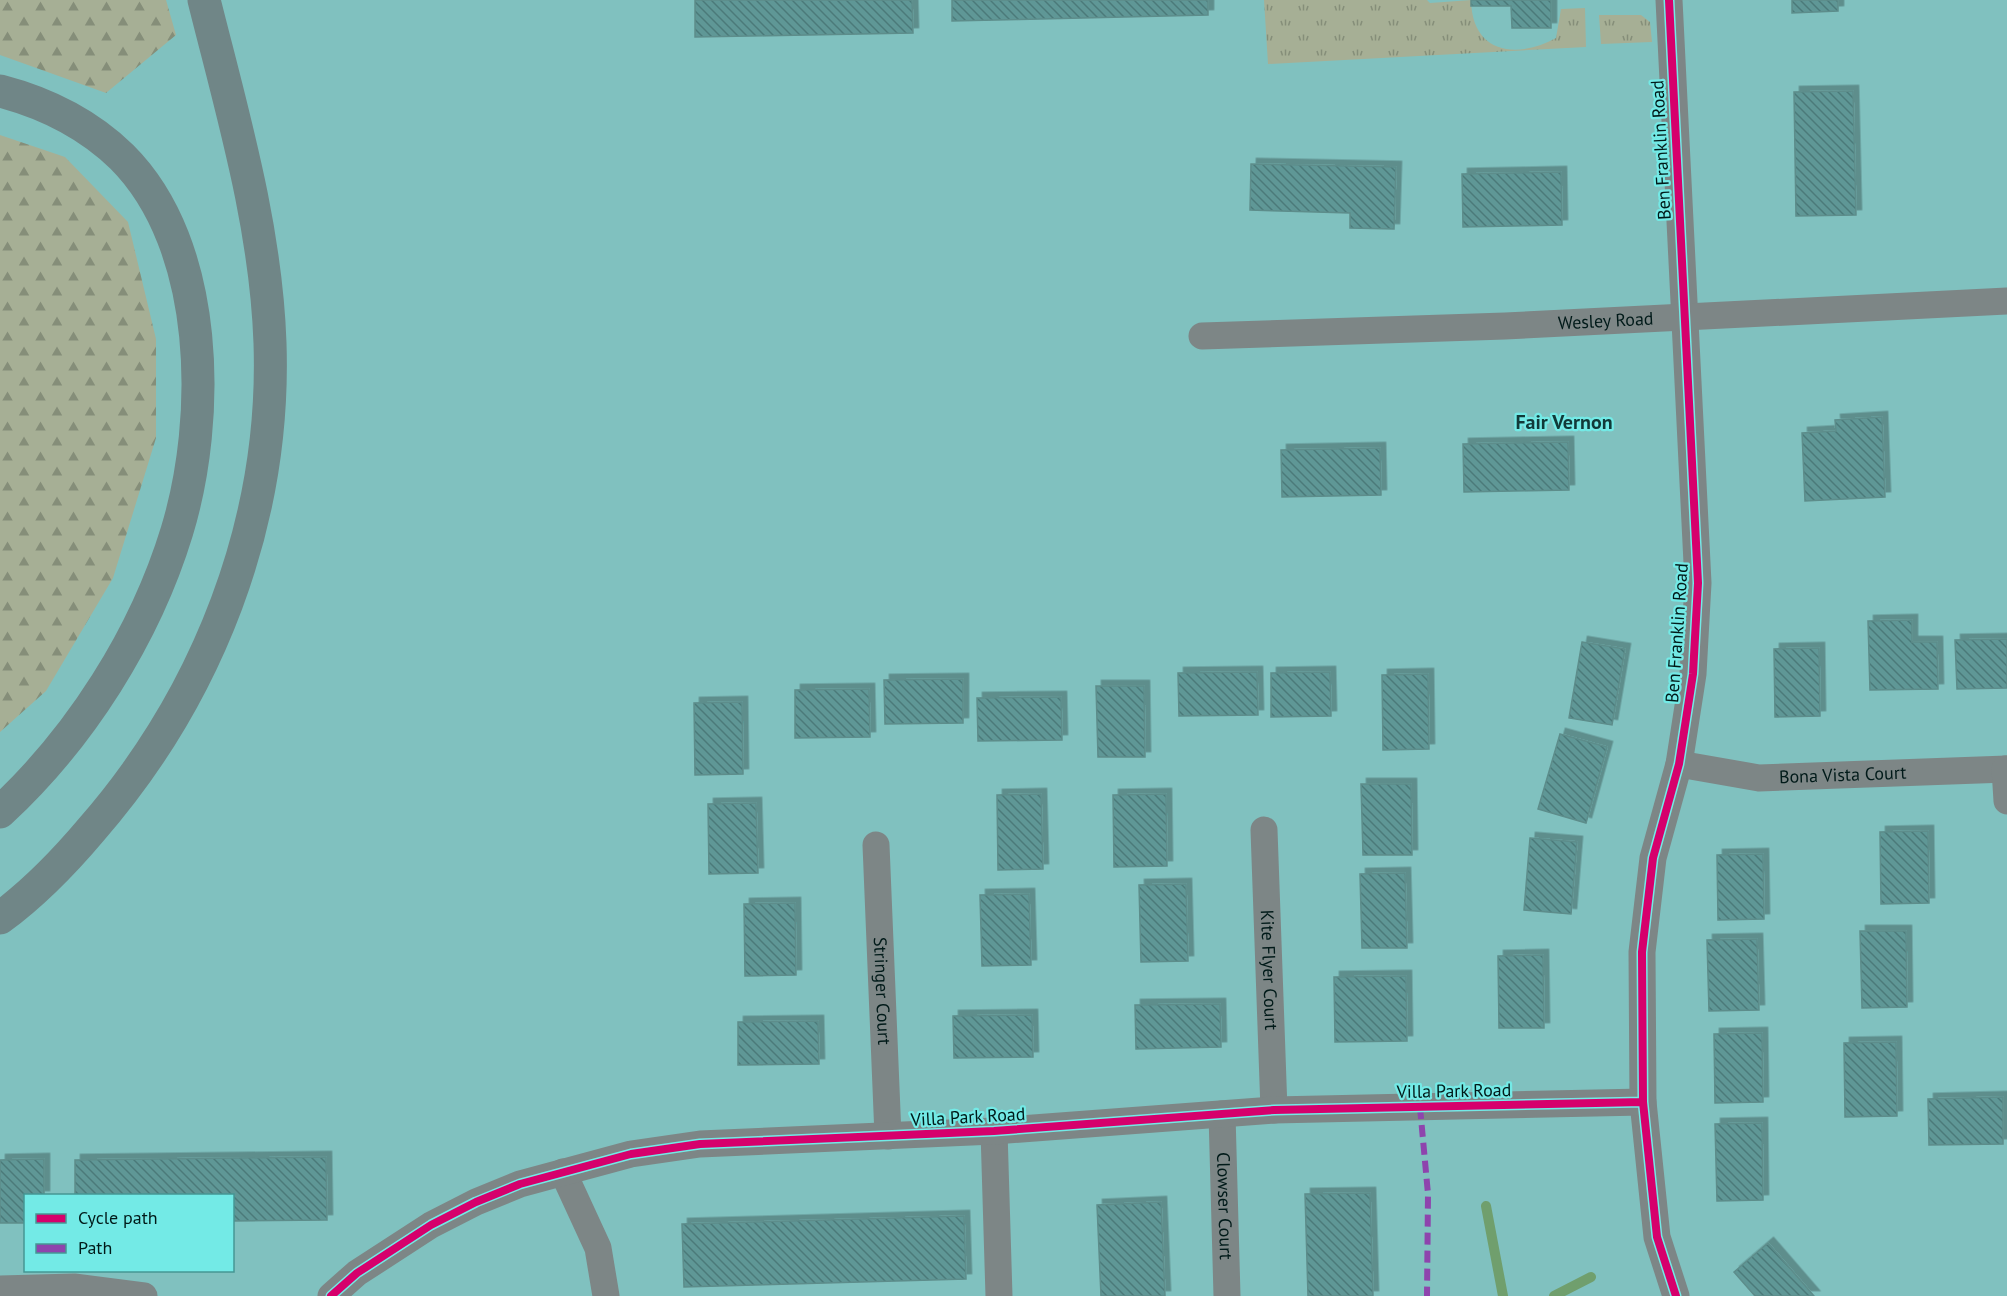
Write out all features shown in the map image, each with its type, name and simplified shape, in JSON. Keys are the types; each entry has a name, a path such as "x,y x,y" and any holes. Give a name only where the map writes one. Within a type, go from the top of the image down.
{"main road":[{"path":"0,918 45,880 75,849 135,777 160,739 205,658 221,621 251,527 260,486 267,425 270,344 267,298 250,192 204,0"},
{"path":"0,91 52,108 81,124 123,158 153,198 171,235 189,296 199,400 193,464 183,509 164,568 134,636 67,737 40,771 0,812"}],"street":[{"name":"Ben Franklin Road","path":"1670,0 1698,583 1693,674 1679,764 1653,858 1642,952 1643,1102 1657,1237 1676,1296"},
{"name":"Wesley Road","path":"1202,336 1505,326 2007,301"},
{"name":"Bona Vista Court","path":"1679,764 1759,778 2006,769"},
{"path":"2006,769 2007,801"},
{"name":"Kite Flyer Court","path":"1264,830 1274,1110"},
{"name":"Stringer Court","path":"876,845 888,1136"},
{"name":"Villa Park Road","path":"331,1296 357,1273 431,1225 520,1184 631,1154 700,1144 994,1131 1274,1110 1643,1102"},
{"name":"Clowser Court","path":"1222,1114 1227,1296"},
{"path":"994,1131 999,1296"},
{"path":"563,1172 598,1248 606,1296"},
{"path":"0,1289 74,1287 144,1296"}],"green space":[{"path":"0,0 166,0 176,35 106,93 0,55"},
{"path":"1264,0 1427,0 1430,3 1471,0 1473,18 1479,31 1488,41 1512,50 1541,45 1556,38 1561,9 1585,8 1586,47 1268,64"},
{"path":"1599,15 1641,15 1650,22 1652,42 1601,44"},
{"path":"0,135 65,157 128,222 156,339 156,438 113,578 46,691 0,732"}],"building":[{"path":"695,0 912,0 913,33 695,37"},
{"path":"952,0 1208,0 1208,15 952,21"},
{"path":"1471,0 1551,0 1551,28 1512,28 1511,6 1471,6"},
{"path":"1792,0 1838,0 1838,11 1792,13"},
{"path":"1853,91 1856,215 1796,216 1794,92"},
{"path":"1251,164 1396,167 1394,229 1350,228 1350,213 1250,210"},
{"path":"1561,172 1562,225 1463,227 1462,174"},
{"path":"1882,417 1885,497 1805,501 1802,433 1836,431 1835,420"},
{"path":"1568,442 1569,490 1464,492 1463,444"},
{"path":"1380,448 1381,495 1282,497 1281,450"},
{"path":"1912,620 1912,642 1937,642 1938,689 1870,690 1868,621"},
{"path":"2007,639 2007,688 1957,689 1955,640"},
{"path":"1582,642 1625,649 1612,725 1569,718"},
{"path":"1819,648 1820,716 1775,717 1774,649"},
{"path":"1257,672 1258,715 1179,716 1178,673"},
{"path":"1330,672 1331,716 1271,717 1271,673"},
{"path":"1428,674 1429,749 1383,750 1382,675"},
{"path":"963,679 963,723 885,724 884,680"},
{"path":"1096,686 1144,686 1145,757 1098,757"},
{"path":"869,689 870,737 795,738 795,690"},
{"path":"1061,697 1062,740 978,741 977,698"},
{"path":"742,702 743,774 695,775 694,703"},
{"path":"1560,734 1607,747 1586,823 1538,809"},
{"path":"1361,784 1411,784 1412,855 1363,855"},
{"path":"1041,794 1043,869 998,870 997,795"},
{"path":"1166,794 1167,866 1114,867 1113,795"},
{"path":"756,803 758,873 709,874 708,804"},
{"path":"1928,831 1929,903 1881,904 1880,832"},
{"path":"1530,838 1577,842 1571,914 1524,910"},
{"path":"1763,854 1764,919 1718,920 1717,855"},
{"path":"1405,873 1407,948 1362,948 1360,874"},
{"path":"1186,884 1188,961 1141,962 1139,885"},
{"path":"1029,894 1031,965 982,966 980,895"},
{"path":"795,903 796,975 745,976 744,904"},
{"path":"1860,931 1906,931 1907,1007 1862,1008"},
{"path":"1757,939 1759,1010 1709,1011 1707,940"},
{"path":"1543,955 1544,1028 1499,1028 1498,956"},
{"path":"1406,976 1407,1041 1335,1042 1334,977"},
{"path":"1220,1004 1221,1047 1136,1049 1135,1005"},
{"path":"1032,1015 1033,1057 954,1058 953,1016"},
{"path":"818,1021 819,1064 738,1065 738,1022"},
{"path":"1762,1033 1763,1102 1715,1103 1714,1034"},
{"path":"1896,1042 1897,1116 1845,1117 1844,1043"},
{"path":"2003,1097 2003,1144 1929,1145 1928,1099"},
{"path":"1762,1123 1763,1200 1717,1201 1715,1124"},
{"path":"326,1157 327,1220 234,1221 234,1194 75,1194 75,1160"},
{"path":"44,1159 44,1194 24,1194 24,1223 0,1223 0,1160"},
{"path":"1370,1193 1373,1296 1308,1296 1305,1194"},
{"path":"1161,1202 1165,1296 1101,1296 1097,1205"},
{"path":"964,1216 966,1279 684,1287 682,1224"},
{"path":"1768,1243 1814,1296 1755,1296 1734,1272"}],"waterway":[{"path":"1486,1206 1503,1296"},
{"path":"1554,1296 1591,1277"}],"marked path":[{"path":"1420,1107 1428,1194 1427,1296"}],"cycle path":[{"path":"1669,0 1698,583 1693,674 1679,764 1653,858 1642,952 1643,1102 1657,1237 1676,1296"},
{"path":"331,1296 357,1273 431,1225 476,1202 520,1184 631,1154 700,1144 994,1131 1274,1110 1643,1102"}],"district":[{"name":"Fair Vernon","path":"1564,422"}]}
